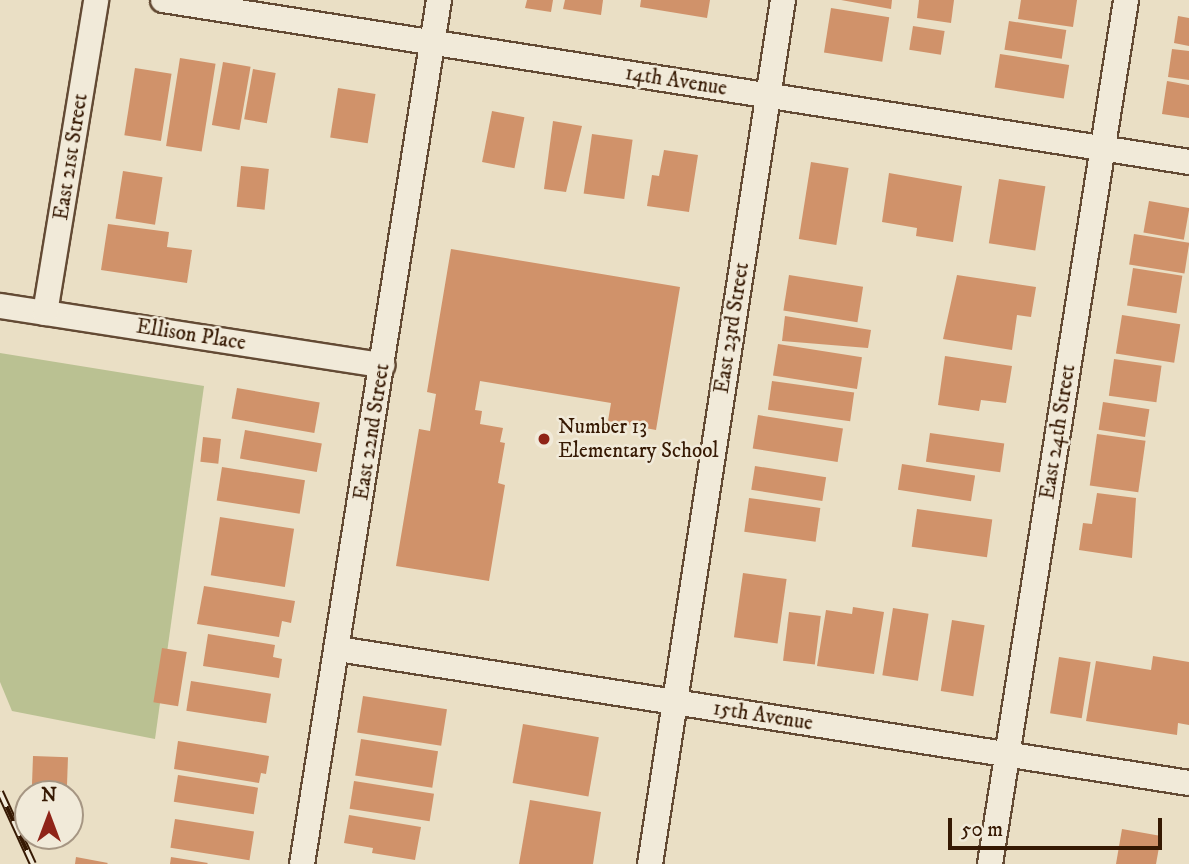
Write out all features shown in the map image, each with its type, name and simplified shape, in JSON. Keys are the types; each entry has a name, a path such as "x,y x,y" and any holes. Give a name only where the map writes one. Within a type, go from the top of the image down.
{"street":[{"name":"East 21st Street","path":"45,313 96,0"},
{"name":"14th Avenue","path":"163,0 1189,162"},
{"name":"East 22nd Street","path":"302,864 439,0"},
{"name":"East 23rd Street","path":"650,864 783,0"},
{"name":"East 24th Street","path":"990,864 1126,0"},
{"name":"Ellison Place","path":"0,306 382,365"},
{"name":"15th Avenue","path":"338,649 1189,783"}],"green space":[{"path":"0,353 204,386 155,739 12,711 0,682"}],"building":[{"path":"527,0 553,0 551,12 525,8"},
{"path":"565,0 603,0 601,15 563,9"},
{"path":"641,0 710,0 707,18 640,7"},
{"path":"841,0 892,0 891,9"},
{"path":"919,0 954,0 951,23 917,18"},
{"path":"1021,0 1077,0 1073,27 1018,19"},
{"path":"831,8 889,17 882,62 824,52"},
{"path":"1178,16 1189,18 1189,46 1174,43"},
{"path":"1009,21 1066,30 1062,59 1004,50"},
{"path":"913,26 945,31 941,55 909,50"},
{"path":"1172,49 1189,51 1189,80 1168,77"},
{"path":"1000,54 1069,65 1064,99 995,88"},
{"path":"180,58 216,64 202,152 166,146"},
{"path":"223,62 251,67 239,130 212,125"},
{"path":"135,68 172,74 161,141 124,135"},
{"path":"253,69 276,73 267,123 244,119"},
{"path":"1167,81 1189,85 1189,118 1162,114"},
{"path":"338,88 376,94 368,143 330,137"},
{"path":"492,111 524,117 514,168 482,162"},
{"path":"553,121 582,126 566,192 544,189"},
{"path":"592,134 633,140 624,199 584,193"},
{"path":"664,150 698,155 689,212 647,206 652,175 659,176"},
{"path":"811,162 849,168 836,245 799,239"},
{"path":"241,166 269,169 265,210 237,207"},
{"path":"123,171 163,177 155,225 115,218"},
{"path":"889,173 962,186 953,242 916,236 917,228 882,222"},
{"path":"999,179 1045,186 1035,251 989,243"},
{"path":"1149,201 1189,208 1184,240 1143,233"},
{"path":"108,224 169,232 167,247 192,250 187,283 101,270"},
{"path":"1134,234 1189,243 1184,273 1129,265"},
{"path":"451,249 680,287 656,430 608,421 611,403 480,381 475,410 482,411 480,424 503,428 500,442 505,443 498,483 505,485 489,581 396,566 419,429 430,431 436,394 427,392"},
{"path":"1133,268 1182,276 1176,313 1127,306"},
{"path":"789,275 863,287 857,322 783,311"},
{"path":"957,275 1036,287 1031,317 1017,315 1012,350 943,339"},
{"path":"1122,315 1180,324 1174,363 1116,354"},
{"path":"785,316 871,330 868,348 782,341"},
{"path":"778,344 862,357 857,389 773,376"},
{"path":"945,356 1012,366 1006,403 981,400 979,411 938,405"},
{"path":"1114,359 1162,366 1156,402 1109,396"},
{"path":"772,381 854,393 850,421 768,410"},
{"path":"237,388 320,403 314,433 232,419"},
{"path":"1103,402 1149,409 1145,437 1099,430"},
{"path":"758,415 843,428 838,462 753,449"},
{"path":"245,430 322,444 317,472 240,459"},
{"path":"930,433 1004,443 1000,472 926,462"},
{"path":"1097,434 1146,441 1138,492 1090,485"},
{"path":"203,437 221,439 218,464 200,462"},
{"path":"902,464 975,476 971,501 898,490"},
{"path":"755,466 826,477 822,501 751,490"},
{"path":"222,467 305,480 300,514 217,501"},
{"path":"1097,493 1136,498 1132,558 1079,550 1083,523 1092,524"},
{"path":"749,498 820,508 816,542 744,532"},
{"path":"917,509 992,520 987,557 912,547"},
{"path":"220,517 294,529 285,587 211,575"},
{"path":"743,573 787,579 778,643 734,637"},
{"path":"204,586 295,601 291,623 282,621 279,637 197,624"},
{"path":"853,607 884,612 874,674 817,666 826,610 852,614"},
{"path":"893,608 929,614 918,681 882,675"},
{"path":"789,612 821,616 815,665 783,661"},
{"path":"952,620 985,625 973,696 941,691"},
{"path":"208,634 275,645 273,657 282,659 279,678 203,666"},
{"path":"162,648 187,652 178,706 153,702"},
{"path":"1153,656 1189,662 1189,725 1178,723 1177,735 1086,721 1096,661 1151,670"},
{"path":"1059,657 1091,662 1082,718 1050,713"},
{"path":"191,681 271,694 266,723 186,711"},
{"path":"363,696 447,709 441,746 357,733"},
{"path":"523,724 599,737 588,796 513,783"},
{"path":"361,739 438,751 432,788 355,776"},
{"path":"178,741 269,756 266,774 261,773 259,783 174,769"},
{"path":"33,756 68,757 67,780 32,780"},
{"path":"178,775 258,788 254,814 174,802"},
{"path":"354,781 434,794 430,821 350,809"},
{"path":"530,800 601,812 593,864 519,864"},
{"path":"349,815 421,827 415,860 372,853 373,848 344,843"},
{"path":"175,819 254,832 249,860 170,848"},
{"path":"1122,829 1161,836 1156,864 1116,864"},
{"path":"76,857 108,863 75,864"},
{"path":"171,857 208,863 170,864"}],"railway":[{"path":"0,792 33,864"}],"place":[{"name":"Number 13 Elementary School","path":"544,439"}]}
